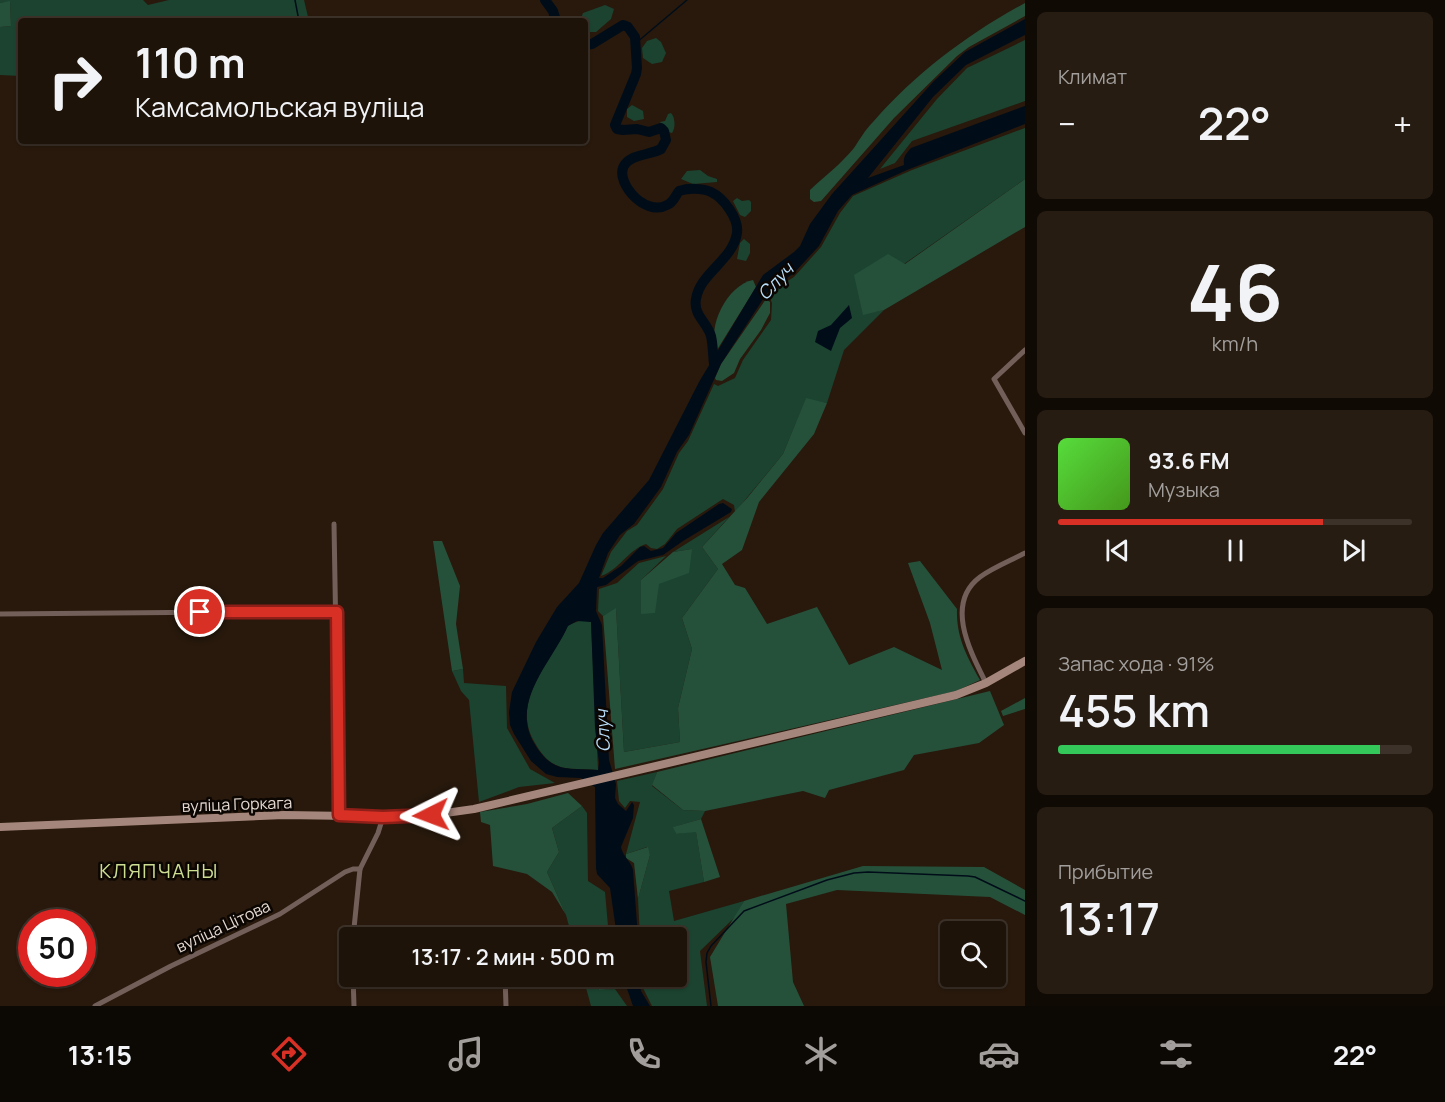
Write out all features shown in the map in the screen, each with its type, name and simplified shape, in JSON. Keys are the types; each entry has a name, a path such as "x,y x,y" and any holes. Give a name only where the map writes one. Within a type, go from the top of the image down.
{"main road":[{"name":"вуліца Горкага","path":"0,827 273,816 417,816 474,809 956,695 986,683 1025,661"}],"street":[{"path":"1025,350 994,379 1025,433"},
{"path":"334,524 339,815"},
{"path":"986,683 970,651 961,620 968,592 978,579 1025,553"},
{"path":"0,614 337,612"},
{"path":"354,927 360,869 378,833 383,817"},
{"name":"вуліца Цітова","path":"94,1006 280,914 345,872 353,868 360,869"},
{"path":"353,987 354,1006"},
{"path":"505,987 506,1006"}],"green space":[{"path":"0,0 143,0 148,5 169,0 304,0 308,18 18,18 18,76 0,75 0,27 11,26 10,2 0,3"},
{"path":"10,1 11,26 0,27 0,3"},
{"path":"1025,3 1025,16 957,56 894,118 821,201 814,202 810,199 810,190 849,154 870,125 907,87 963,41"},
{"path":"605,5 614,9 611,19 596,32 588,32 588,18 581,18 583,13"},
{"path":"656,38 661,42 666,53 662,62 652,64 643,58 642,48 647,41"},
{"path":"1025,40 1025,101 912,141 895,163 880,169 937,99 967,68"},
{"path":"632,105 643,111 644,119 634,121 627,117 627,109"},
{"path":"671,113 674,123 672,133 668,132 660,122 665,121"},
{"path":"1025,128 1025,179 904,264 863,314 884,310 844,350 827,403 806,399 783,454 735,512 734,505 723,499 677,529 665,544 657,549 646,544 640,547 601,576 611,552 627,531 637,525 663,489 714,384 718,386 735,378 743,360 771,320 772,303 769,296 773,290 794,277 821,247 840,213 853,196 912,170"},
{"path":"700,170 717,179 717,182 693,184 681,179 687,171"},
{"path":"1025,179 1025,227 884,310 863,315 854,275 888,254 905,264"},
{"path":"737,198 751,202 751,211 745,217 740,215 733,201"},
{"path":"744,239 750,244 750,253 746,261 737,259 740,243"},
{"path":"753,280 756,287 717,350 714,330 721,309 735,290"},
{"path":"766,299 770,302 770,313 761,330 740,359 734,373 722,381 716,380 721,364"},
{"path":"806,398 827,403 814,434 759,502 742,550 722,564 735,585 745,588 767,624 817,607 849,665 894,647 942,670 930,623 908,563 920,561 957,609 960,638 980,680 956,691 615,769 603,616 616,608 624,752 680,742 678,708 692,649 682,618 718,569 702,547 748,497 783,454"},
{"path":"729,517 702,547 718,569 682,618 692,649 678,708 680,742 624,752 616,609 603,616 598,611 599,589 617,583 639,563 666,556 641,580 659,584 692,549 673,552"},
{"path":"433,541 442,541 460,586 456,624 463,669 452,671"},
{"path":"692,549 689,573 659,584 655,613 641,614 641,580 673,552"},
{"path":"582,620 591,622 598,770 561,767 554,764 541,753 528,727 527,712 536,682 568,625"},
{"path":"463,669 464,683 506,686 507,728 530,769 555,783 519,787 479,802 469,700 461,691 452,671"},
{"path":"990,691 1004,725 979,743 914,755 904,770 829,790 825,798 803,791 705,811 683,810 652,785 657,772"},
{"path":"1025,698 1025,709 1003,716 1001,711"},
{"path":"657,772 652,786 683,810 705,811 701,819 674,827 676,834 696,831 704,882 669,891 674,921 744,901 735,917 700,951 707,1006 652,1006 642,987 687,987 687,927 639,927 638,899 650,855 647,847 626,854 640,802 630,801 625,808 619,801 617,781"},
{"path":"568,793 582,806 552,828 559,852 547,872 566,915 552,892 527,874 493,866 490,825 481,822 480,812 527,804"},
{"path":"582,806 587,813 588,881 605,892 608,927 569,927 547,872 559,852 552,828"},
{"path":"701,819 720,877 704,882 696,832 676,834 673,827"},
{"path":"648,847 650,855 638,899 634,863 626,858 626,854"},
{"path":"863,866 984,867 1025,890 1025,915 990,897 837,890 786,904 793,982 804,1006 718,1006 710,957 744,901"},
{"path":"586,987 598,987 599,990 615,989 627,1006 591,1006"},
{"path":"598,987 615,987 615,989 599,990"}],"water":[{"name":"Случ","path":"1025,19 1025,35 966,65 933,97 868,178 904,165 904,157 911,148 1025,106 1025,124 907,170 852,195 838,211 819,246 794,273 767,293 721,364 689,435 677,452 661,487 634,524 620,535 608,553 599,578 603,578 621,566 640,547 644,546 651,551 663,548 676,533 719,504 723,503 732,509 731,512 663,555 638,561 606,585 597,587 596,611 602,625 609,760 616,784 615,798 626,811 632,802 634,805 633,818 621,847 633,870 637,927 616,927 610,888 597,874 596,868 595,787 581,778 546,774 531,761 510,725 512,692 536,642 557,607 579,583 603,533 649,480 699,382 763,275 800,246 810,224 832,194 934,81 965,52","holes":["577,621 591,622 598,770 561,767 547,760 534,743 528,727 527,712 536,682 568,626"]},
{"path":"849,305 852,318 840,328 831,351 815,342 818,331 831,325"},
{"path":"626,987 640,987 650,1006 633,1006"}],"waterway":[{"path":"295,0 298,18"},
{"path":"545,0 555,18"},
{"path":"636,43 687,0"},
{"path":"588,45 623,25 628,27 635,37 637,68 615,125 617,129 623,130 637,129 649,132 661,128 664,131 666,140 661,149 633,158 626,163 623,178 632,195 649,206 658,208 671,202 679,191 687,189 707,191 716,195 725,204 736,222 737,233 734,243 704,282 696,299 698,314 711,336 714,364"},
{"path":"711,1006 706,962 711,946 744,911 827,880 868,872 968,876 975,877 1025,901"}],"district":[{"name":"КЛЯПЧАНЫ","path":"159,870"}],"route":[{"path":"200,612 337,612 339,815 383,817 431,815"}]}
